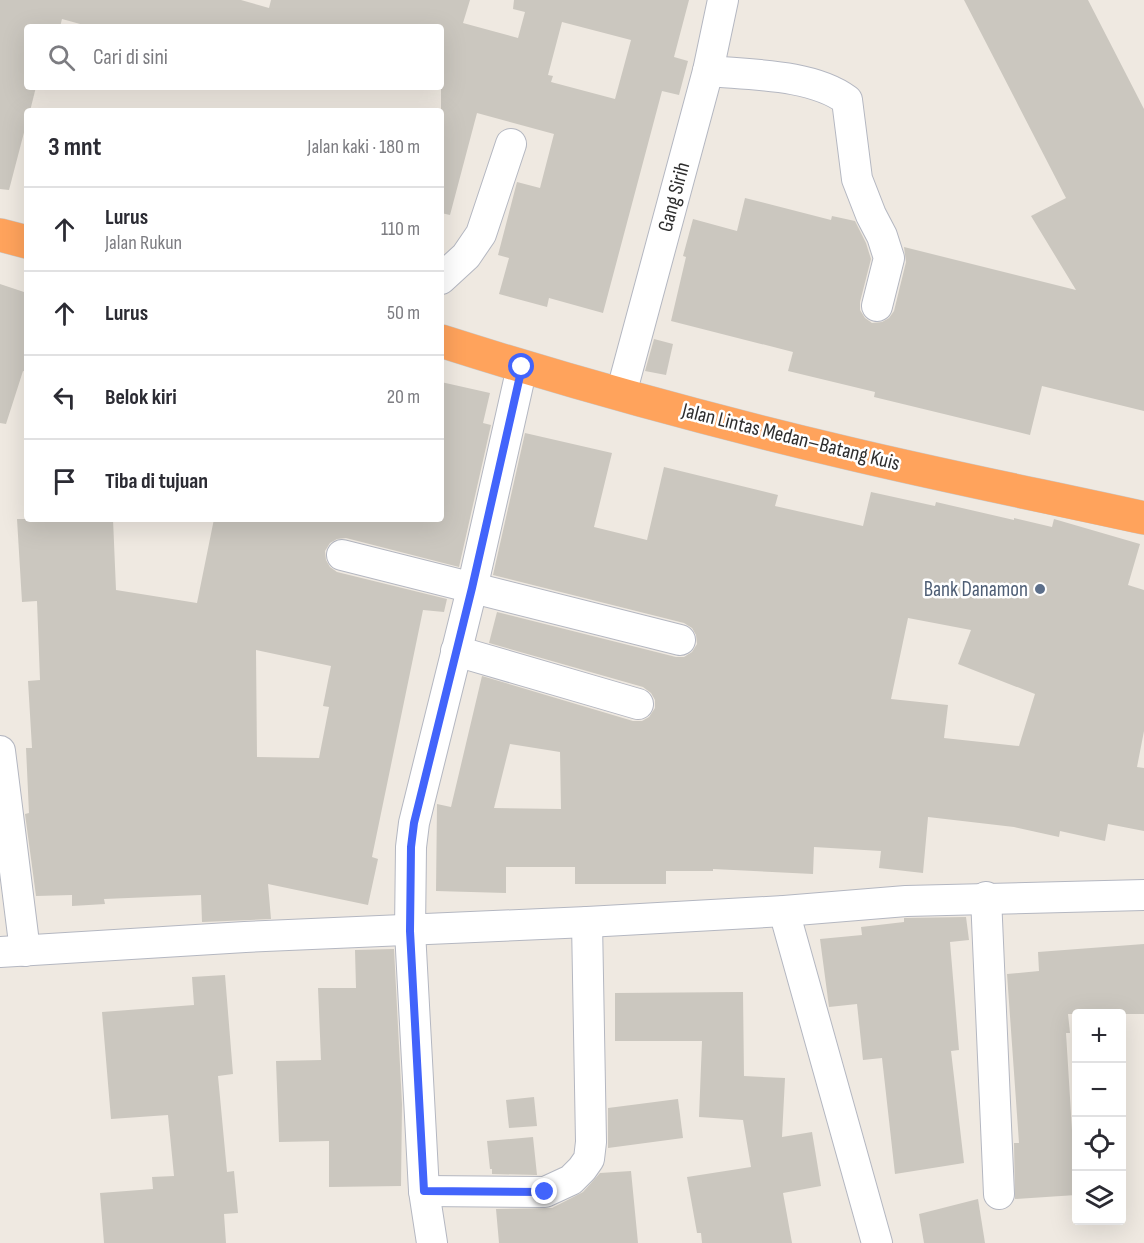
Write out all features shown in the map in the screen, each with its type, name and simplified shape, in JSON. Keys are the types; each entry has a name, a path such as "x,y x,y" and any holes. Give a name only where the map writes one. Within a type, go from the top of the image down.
{"highway":[{"path":"0,235 24,241"},
{"name":"Jalan Lintas Medan–Batang Kuis","path":"444,342 522,367 842,452 1144,518"}],"street":[{"name":"Gang Sirih","path":"621,394 708,71 723,0"},
{"path":"708,71 778,78 822,86 837,92 848,100 857,179 889,258 877,306"},
{"path":"444,276 466,256 482,234 511,144"},
{"path":"432,1243 424,1191 410,931 411,847 414,823 472,588 522,367"},
{"path":"342,555 680,640"},
{"path":"456,651 638,704"},
{"path":"0,750 12,952 245,937 410,931 784,911 906,901 986,897 1144,895"},
{"path":"986,897 999,1194"},
{"path":"784,911 877,1243"},
{"path":"424,1191 545,1192 571,1180 589,1159 591,1142 587,922"}],"building":[{"path":"0,0 241,0 269,8 271,0 470,0 463,23 518,38 525,12 513,9 514,0 689,0 674,57 688,61 679,95 662,91 603,313 549,298 547,307 499,294 509,258 498,255 517,182 540,188 554,134 477,113 450,215 444,214 444,108 441,108 441,90 444,90 444,24 80,24 62,19 61,24 24,24 24,90 35,90 31,108 24,108 24,132 9,190 0,189","holes":["562,22 631,40 615,99 551,82 553,76 548,75"]},
{"path":"964,0 1088,0 1144,109 1144,411 1042,386 1030,435 874,397 875,392 788,371 793,352 671,321 686,257 683,256 693,219 737,231 745,198 831,220 832,216 855,221 871,259 860,310 872,323 882,322 894,311 906,262 904,247 1076,290 1031,216 1066,198"},
{"path":"0,284 24,292 24,371 6,424 0,423"},
{"path":"654,339 673,344 666,375 645,371"},
{"path":"444,383 490,393 483,423 491,425 459,567 346,538 330,543 325,551 330,567 337,572 447,599 444,612 423,610 372,857 378,859 368,905 268,884 271,919 202,922 201,895 104,899 105,904 72,906 72,895 36,896 25,814 29,813 26,748 32,748 28,681 40,680 37,601 22,602 17,519 24,519 24,522 113,522 116,590 197,603 213,522 444,522","holes":["256,650 331,666 323,706 329,707 319,758 257,757"]},
{"path":"525,433 612,453 594,527 647,540 664,467 778,495 775,506 863,526 871,492 935,506 936,502 1052,527 1054,519 1140,544 1128,585 1144,590 1144,731 1137,767 1144,768 1144,831 1108,824 1105,841 1060,831 1059,837 1014,827 928,817 923,873 879,868 881,851 814,847 813,874 713,869 713,871 666,871 666,884 575,884 575,867 506,867 506,893 436,891 437,804 451,807 482,676 633,721 642,721 649,717 655,708 655,700 651,693 643,687 489,643 497,612 676,657 684,657 692,652 697,644 692,628 684,623 493,575","holes":["908,618 971,630 958,664 1035,694 1019,746 944,738 948,705 891,699","510,744 560,752 561,809 494,808"]},
{"path":"966,917 969,940 950,942 959,1050 951,1051 964,1163 895,1174 882,1058 863,1060 857,1004 829,1007 820,939 862,935 861,927 904,922 904,918"},
{"path":"1144,944 1144,1014 1126,1014 1126,1009 1072,1009 1072,1014 1068,1014 1070,1033 1066,1033 1072,1130 1072,1195 1015,1199 1014,1143 1019,1143 1007,974 1039,971 1038,952"},
{"path":"394,949 402,1104 401,1186 329,1187 329,1141 279,1142 276,1061 321,1060 318,988 356,988 355,950"},
{"path":"225,975 233,1074 218,1076 227,1172 234,1171 238,1213 224,1214 226,1243 104,1243 100,1193 153,1189 152,1177 174,1176 168,1115 111,1119 102,1012 194,1005 192,977"},
{"path":"743,992 744,1076 785,1078 782,1137 812,1132 821,1186 783,1193 792,1243 702,1243 701,1233 697,1233 687,1177 751,1167 743,1120 699,1117 702,1041 615,1041 615,993"},
{"path":"534,1097 537,1126 509,1128 506,1100"},
{"path":"678,1099 683,1138 608,1148 608,1108"},
{"path":"533,1137 537,1175 492,1174 487,1141"},
{"path":"631,1171 638,1243 499,1243 496,1209 552,1208 583,1192 600,1173"},
{"path":"978,1199 985,1243 924,1243 919,1214"}],"place":[{"name":"Bank Danamon","path":"1040,589"}],"route":[{"path":"522,367 472,588 414,823 411,847 410,931 424,1191 545,1192"}]}
